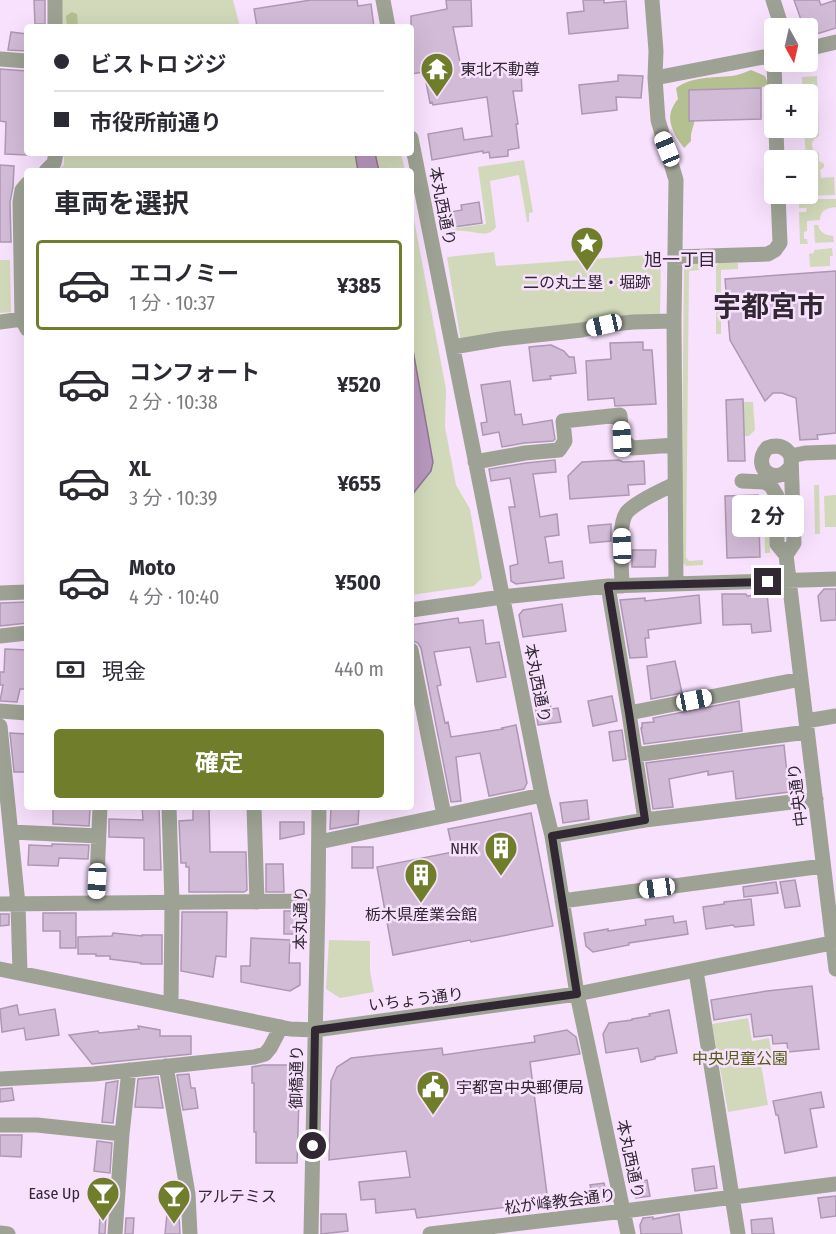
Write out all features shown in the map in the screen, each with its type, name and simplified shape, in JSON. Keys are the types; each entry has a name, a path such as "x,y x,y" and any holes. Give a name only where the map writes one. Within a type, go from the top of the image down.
{"street":[{"path":"55,0 55,24"},
{"path":"383,0 387,24"},
{"path":"652,0 658,120 676,180 674,321 676,584"},
{"path":"772,0 778,18"},
{"path":"818,46 836,42"},
{"path":"655,78 764,57"},
{"path":"0,59 24,61"},
{"name":"本丸西通り","path":"414,153 552,836 577,994 628,1234"},
{"path":"24,188 20,202 24,300"},
{"path":"675,257 768,254 780,243 778,204"},
{"path":"453,347 624,323 674,321"},
{"path":"0,322 24,324"},
{"path":"475,462 525,453 559,450 565,441 563,421 620,415 622,439 632,448 675,445"},
{"path":"776,476 777,496 777,544 786,555 794,543 791,461 786,448 772,446 764,453 758,470 742,477 765,482 771,486 777,496"},
{"path":"761,462 766,472 776,476 785,474 791,461 805,453 836,452"},
{"path":"645,820 629,713 615,586 621,526 626,513 646,499 675,484"},
{"name":"中央通り","path":"786,555 836,969"},
{"path":"414,610 502,597 615,586 836,579"},
{"path":"0,592 24,592"},
{"path":"0,636 24,633"},
{"path":"414,665 444,815"},
{"path":"629,713 801,679"},
{"path":"0,711 24,713"},
{"path":"635,755 806,726 836,716"},
{"path":"0,726 18,904 20,973"},
{"path":"319,842 542,795"},
{"path":"552,836 645,820 816,800"},
{"path":"96,903 100,810"},
{"path":"169,810 172,903 171,1004"},
{"path":"254,810 257,902"},
{"name":"本丸通り","path":"315,1030 319,810"},
{"path":"11,832 99,836"},
{"path":"562,901 823,866"},
{"path":"0,904 318,902"},
{"name":"いちょう通り","path":"0,969 281,1027 315,1030 577,994 834,943"},
{"path":"696,970 738,1234"},
{"path":"0,1079 94,1074 265,1054 281,1027"},
{"name":"御橋通り","path":"310,1234 315,1030"},
{"path":"166,1066 188,1194 190,1234"},
{"path":"115,1234 129,1070"},
{"path":"0,1125 37,1125 122,1134"},
{"name":"松が峰教会通り","path":"430,1234 488,1231 836,1184"},
{"path":"0,1233 8,1234"}],"green space":[{"path":"59,0 233,0 239,24 60,24"},
{"path":"72,12 77,14 78,24 67,24 66,16"},
{"path":"751,70 765,76 768,84 764,84 764,86 747,96 695,98 689,108 695,118 691,141 684,148 673,130 670,118 673,106 678,99 676,88 696,79 740,74"},
{"path":"817,76 817,84 802,84 802,77"},
{"path":"805,138 816,138 812,144 814,150 805,150"},
{"path":"818,153 819,161 824,164 820,170 821,178 834,177 835,195 818,196"},
{"path":"64,156 402,156 404,168 60,168 64,165"},
{"path":"524,160 533,212 529,213 529,222 527,222 519,175 490,181 496,227 493,231 485,234 461,231 443,233 442,230 486,224 478,167"},
{"path":"818,199 836,199 836,207 825,210 820,220 807,221 804,239 807,239 808,244 800,244 799,212 806,212 807,208 799,208 799,204 818,204"},
{"path":"414,220 446,389 445,427 456,485 470,509 482,578 474,586 414,595"},
{"path":"814,225 818,225 824,233 833,236 834,242 815,243"},
{"path":"832,248 833,256 830,256 830,266 810,267 809,254 814,253 814,250"},
{"path":"494,252 496,266 661,254 660,318 461,342 447,257"},
{"path":"0,260 10,260 11,312 0,313"},
{"path":"699,263 702,267 699,270 689,271 686,557 689,561 703,560 703,565 686,566 681,561 684,264"},
{"path":"719,263 738,263 738,269 721,270 721,334 716,334 716,266"},
{"path":"743,402 753,402 755,430 749,436 744,436"},
{"path":"814,485 819,485 820,534 815,534"},
{"path":"836,495 836,527 825,527 824,496"},
{"path":"764,504 769,504 770,553 765,553"},
{"path":"329,940 370,941 370,971 374,992 340,998 326,989"},
{"name":"中央児童公園","path":"748,1018 752,1041 769,1038 771,1051 784,1049 786,1060 761,1064 768,1105 728,1112 712,1024"}],"shaded area":[{"path":"356,156 376,156 378,168 358,168"},
{"path":"414,356 433,462 431,471 414,492"}],"building":[{"path":"34,0 45,0 45,24 35,24"},
{"path":"311,0 357,0 358,6 371,4 374,24 256,24 254,9"},
{"path":"446,0 471,0 472,26 453,27 463,78 506,70 506,73 521,72 522,91 513,91 519,148 508,150 508,156 490,158 489,152 483,153 483,151 432,160 428,134 462,128 464,140 492,136 487,97 433,105 432,102 430,103 424,72 414,74 414,24 411,24 411,16 447,9"},
{"path":"583,0 604,0 604,3 626,1 628,28 569,34 567,13 584,11"},
{"path":"794,0 819,0 821,5 836,0 836,28 818,34 818,18 800,18"},
{"path":"11,32 24,34 24,51 8,50"},
{"path":"0,69 24,71 24,155 5,154 6,122 0,121"},
{"path":"618,75 643,76 641,98 616,97 617,110 582,114 579,85 618,81"},
{"path":"761,88 761,119 689,121 689,90"},
{"path":"0,165 14,166 10,202 11,242 0,242"},
{"path":"479,202 482,223 447,228 445,213 462,210 461,205"},
{"path":"836,271 836,433 817,435 818,439 800,440 796,398 782,393 773,393 765,401 730,340 725,279"},
{"path":"643,342 643,350 652,350 656,404 615,406 614,398 588,400 586,361 611,359 610,343"},
{"path":"551,345 564,351 569,357 574,357 576,373 550,376 551,379 533,381 529,347"},
{"path":"510,381 515,415 521,414 523,425 552,420 555,439 553,441 502,447 499,432 483,435 481,423 487,422 481,385"},
{"path":"743,399 745,461 728,461 726,400"},
{"path":"555,460 556,472 533,474 540,517 557,514 559,535 545,537 549,563 562,561 564,578 516,584 511,581 510,566 518,564 509,507 515,507 510,478 491,481 489,469"},
{"path":"619,460 623,462 644,461 645,484 628,485 629,495 570,499 568,476 582,462"},
{"path":"758,495 760,557 727,558 725,496"},
{"path":"611,524 611,541 590,543 588,526"},
{"path":"632,550 656,550 655,567 632,567"},
{"path":"824,589 836,589 836,620 821,621 818,596"},
{"path":"722,594 746,594 747,596 767,594 771,631 752,633 751,624 723,625"},
{"path":"699,595 701,623 648,630 649,638 645,638 647,657 630,658 620,600 645,598 645,601"},
{"path":"24,602 24,623 0,626 0,603"},
{"path":"562,604 566,631 523,637 519,615 523,610"},
{"path":"458,618 459,623 483,620 486,644 499,642 506,677 477,682 470,647 434,652 441,685 437,686 445,723 448,722 451,737 516,725 527,783 524,789 489,796 480,753 456,757 461,801 451,802 421,648 414,641 414,625"},
{"path":"5,649 24,650 24,689 20,689 17,702 0,701 3,685 0,685 0,672 4,672"},
{"path":"675,661 682,693 651,699 647,666"},
{"path":"612,696 617,721 593,726 588,701"},
{"path":"739,701 742,731 644,744 642,723 654,722 653,718"},
{"path":"550,702 551,709 558,708 561,722 538,725 535,705"},
{"path":"622,730 626,759 613,761 609,732"},
{"path":"10,733 24,734 24,772 14,772"},
{"path":"784,745 789,792 736,799 733,771 708,775 708,771 669,779 673,807 653,809 646,763"},
{"path":"587,800 589,819 563,823 560,803"},
{"path":"53,810 90,810 89,826 53,824"},
{"path":"142,810 159,810 161,870 144,870 144,838 109,837 109,819 143,820"},
{"path":"193,810 209,810 210,852 246,852 247,890 244,892 189,892 189,867 186,867 186,863 181,863 179,821 193,820"},
{"path":"331,810 359,810 358,824 330,829"},
{"path":"531,813 553,926 393,955 377,867 453,852 448,829"},
{"path":"280,822 304,822 304,834 280,839"},
{"path":"52,844 89,845 88,859 59,858 58,866 28,865 29,845 52,846"},
{"path":"352,847 373,847 373,868 352,868"},
{"path":"266,864 283,864 284,892 266,892"},
{"path":"795,880 800,906 785,908 780,882"},
{"path":"776,882 778,893 744,897 743,887"},
{"path":"751,899 754,925 706,929 703,907"},
{"path":"284,911 302,911 302,934 284,934"},
{"path":"182,912 227,912 226,957 216,956 213,977 181,971"},
{"path":"43,913 76,913 76,948 60,948 60,931 43,931"},
{"path":"0,914 9,914 9,925 0,926"},
{"path":"673,916 674,923 686,921 688,934 629,943 629,945 593,952 586,946 584,933 646,925 645,920"},
{"path":"113,933 142,936 162,935 162,964 141,964 110,959 110,956 78,954 78,937 112,936"},
{"path":"251,938 290,940 289,963 300,963 300,985 290,991 241,982 241,966 250,966"},
{"path":"812,986 819,1049 788,1052 787,1043 773,1044 772,1035 754,1037 751,1014 714,1020 711,1000"},
{"path":"17,1005 19,1015 55,1009 59,1035 26,1040 24,1028 2,1032 0,1009"},
{"path":"669,1010 677,1053 641,1062 638,1048 606,1053 603,1034 609,1023 632,1020"},
{"path":"138,1026 160,1030 160,1036 191,1036 191,1054 92,1064 69,1035 139,1029"},
{"name":"宇都宮中央郵便局","path":"567,1030 576,1037 580,1054 530,1062 548,1202 417,1218 415,1209 376,1213 375,1199 361,1200 359,1182 410,1177 406,1151 329,1160 331,1081 337,1067 351,1058 442,1048 443,1055 535,1042 534,1036"},
{"path":"300,1065 297,1163 256,1163 252,1067"},
{"path":"189,1074 191,1088 195,1088 198,1108 183,1110 177,1075"},
{"path":"158,1077 163,1108 135,1107 138,1079"},
{"path":"118,1081 113,1123 102,1122 106,1083"},
{"path":"12,1088 14,1100 0,1102 0,1089"},
{"path":"821,1092 824,1107 810,1109 817,1147 785,1153 773,1101"},
{"path":"0,1135 22,1135 21,1157 0,1156"},
{"path":"97,1141 112,1143 110,1173 94,1171"},
{"path":"714,1166 717,1188 695,1191 692,1169"},
{"path":"647,1180 650,1196 636,1198 633,1182"},
{"path":"604,1183 607,1197 605,1201 594,1203 590,1185"},
{"path":"836,1196 836,1216 821,1218 818,1198"},
{"name":"アルテミス","path":"167,1214 179,1215 180,1234 165,1234"},
{"path":"321,1214 346,1214 348,1231 321,1234"},
{"path":"679,1214 682,1234 641,1234 640,1225 643,1218 653,1217 653,1219"},
{"name":"Ease Up","path":"100,1216 106,1216 105,1234 99,1234"},
{"path":"126,1218 134,1218 133,1234 125,1234"},
{"path":"772,1218 774,1234 752,1234 751,1220"}],"place":[{"name":"東北不動尊","path":"437,98"},
{"name":"二の丸土塁・堀跡","path":"587,272"},
{"name":"NHK","path":"501,877"},
{"name":"栃木県産業会館","path":"421,904"},
{"name":"宇都宮中央郵便局","path":"433,1116"},
{"name":"Ease Up","path":"103,1222"},
{"name":"アルテミス","path":"174,1225"}],"district":[{"name":"旭一丁目","path":"680,260"},
{"name":"宇都宮市","path":"769,306"}],"route":[{"path":"313,1146 315,1030 577,994 552,836 645,820 608,586 768,582"}]}
